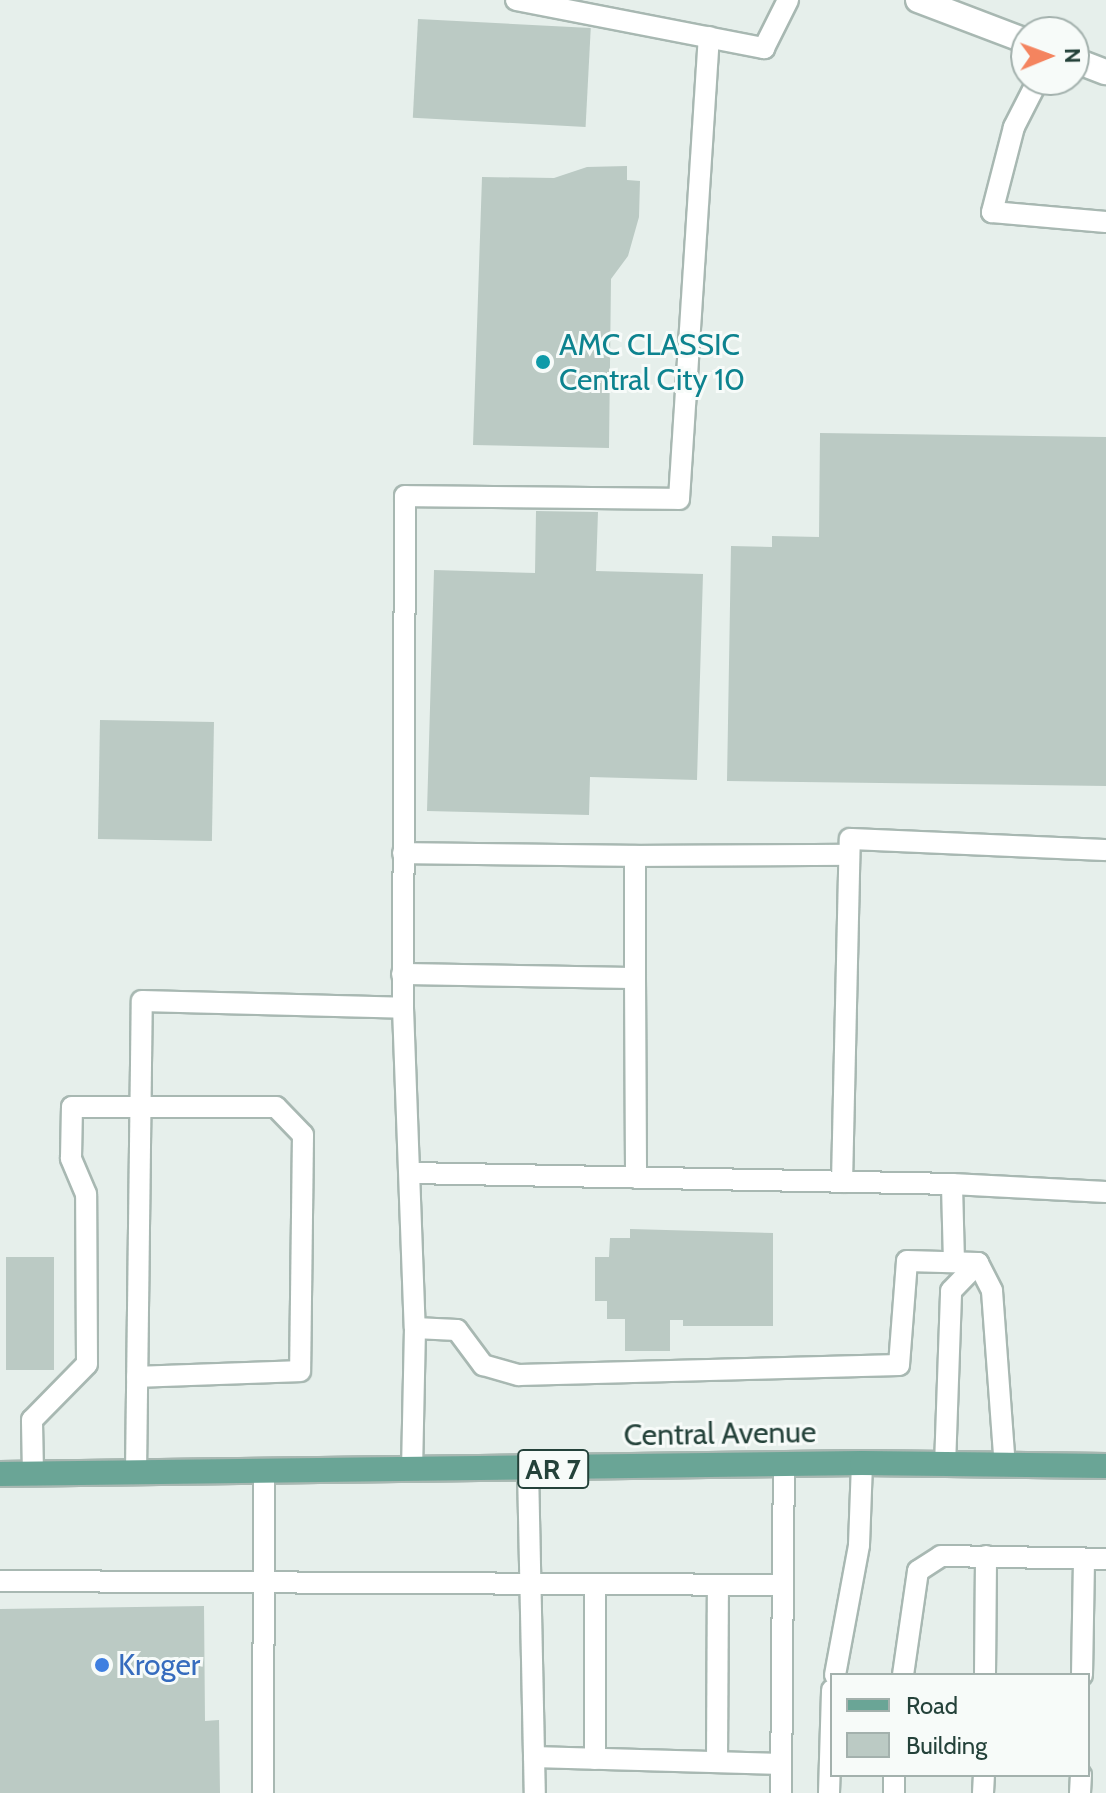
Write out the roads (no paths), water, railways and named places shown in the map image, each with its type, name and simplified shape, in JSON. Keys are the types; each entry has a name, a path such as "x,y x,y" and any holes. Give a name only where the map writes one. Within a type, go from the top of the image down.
{"main road":[{"path":"918,0 1010,35"},
{"name":"Central Avenue","path":"0,1474 862,1463 1106,1466"}],"lane":[{"path":"516,0 764,48 788,0"},
{"path":"412,1470 415,1328 402,974 405,496 679,499 709,37"},
{"path":"1030,96 1014,127 992,212 1106,222"},
{"path":"842,1182 850,839 1106,850"},
{"path":"403,853 849,855"},
{"path":"635,856 636,1178"},
{"path":"402,974 635,978"},
{"path":"136,1473 142,1001 403,1008"},
{"path":"33,1474 32,1420 87,1364 86,1194 71,1158 72,1107 276,1107 293,1118 303,1135 300,1371 137,1377"},
{"path":"411,1173 952,1184 1106,1192"},
{"path":"952,1184 954,1262"},
{"path":"415,1328 457,1330 483,1365 519,1375 899,1365 907,1261 978,1263"},
{"path":"945,1466 951,1291 978,1263"},
{"path":"978,1263 992,1291 1005,1466"},
{"path":"835,1673 859,1545 862,1463"},
{"path":"781,1793 784,1466"},
{"path":"528,1469 535,1793"},
{"path":"263,1793 264,1472"},
{"path":"903,1673 918,1571 941,1556 1106,1559"},
{"path":"985,1673 986,1556"},
{"path":"1082,1673 1084,1559"},
{"path":"0,1581 782,1585"},
{"path":"595,1585 595,1759"},
{"path":"717,1762 718,1585"},
{"path":"534,1757 781,1764"},
{"path":"829,1793 830,1759"}],"place":[{"name":"AMC CLASSIC Central City 10","path":"543,362"},
{"name":"Kroger","path":"102,1665"}]}
